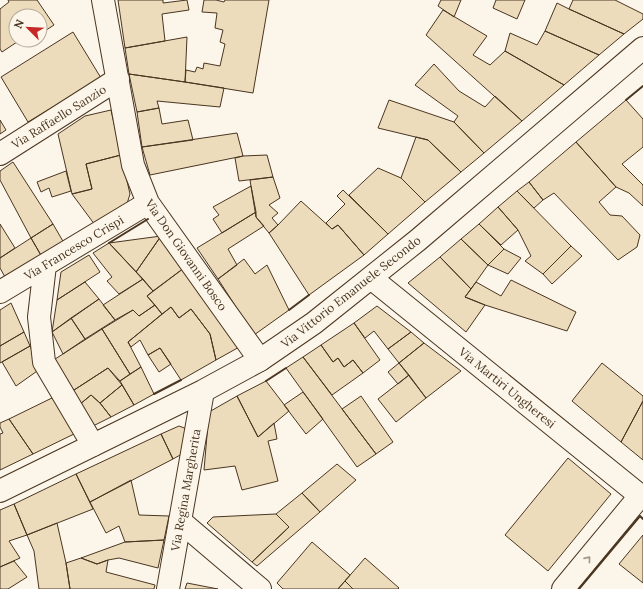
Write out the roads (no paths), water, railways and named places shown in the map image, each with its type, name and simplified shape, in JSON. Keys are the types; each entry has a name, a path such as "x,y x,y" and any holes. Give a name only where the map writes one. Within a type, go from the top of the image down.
{"street":[{"name":"Via Don Giovanni Bosco","path":"103,0 133,165 148,203 260,360"},
{"name":"Via Vittorio Emanuele Secondo","path":"0,491 203,391 260,360 314,323 418,240 643,48"},
{"name":"Via Raffaello Sanzio","path":"0,154 118,79"},
{"name":"Via Francesco Crispi","path":"0,292 148,203"},
{"path":"45,265 39,316 44,362 93,445"},
{"name":"Via Martiri Ungheresi","path":"371,278 641,497"},
{"name":"Via Regina Margherita","path":"168,589 203,391"},
{"path":"564,589 641,497"},
{"path":"180,521 260,589"}]}
